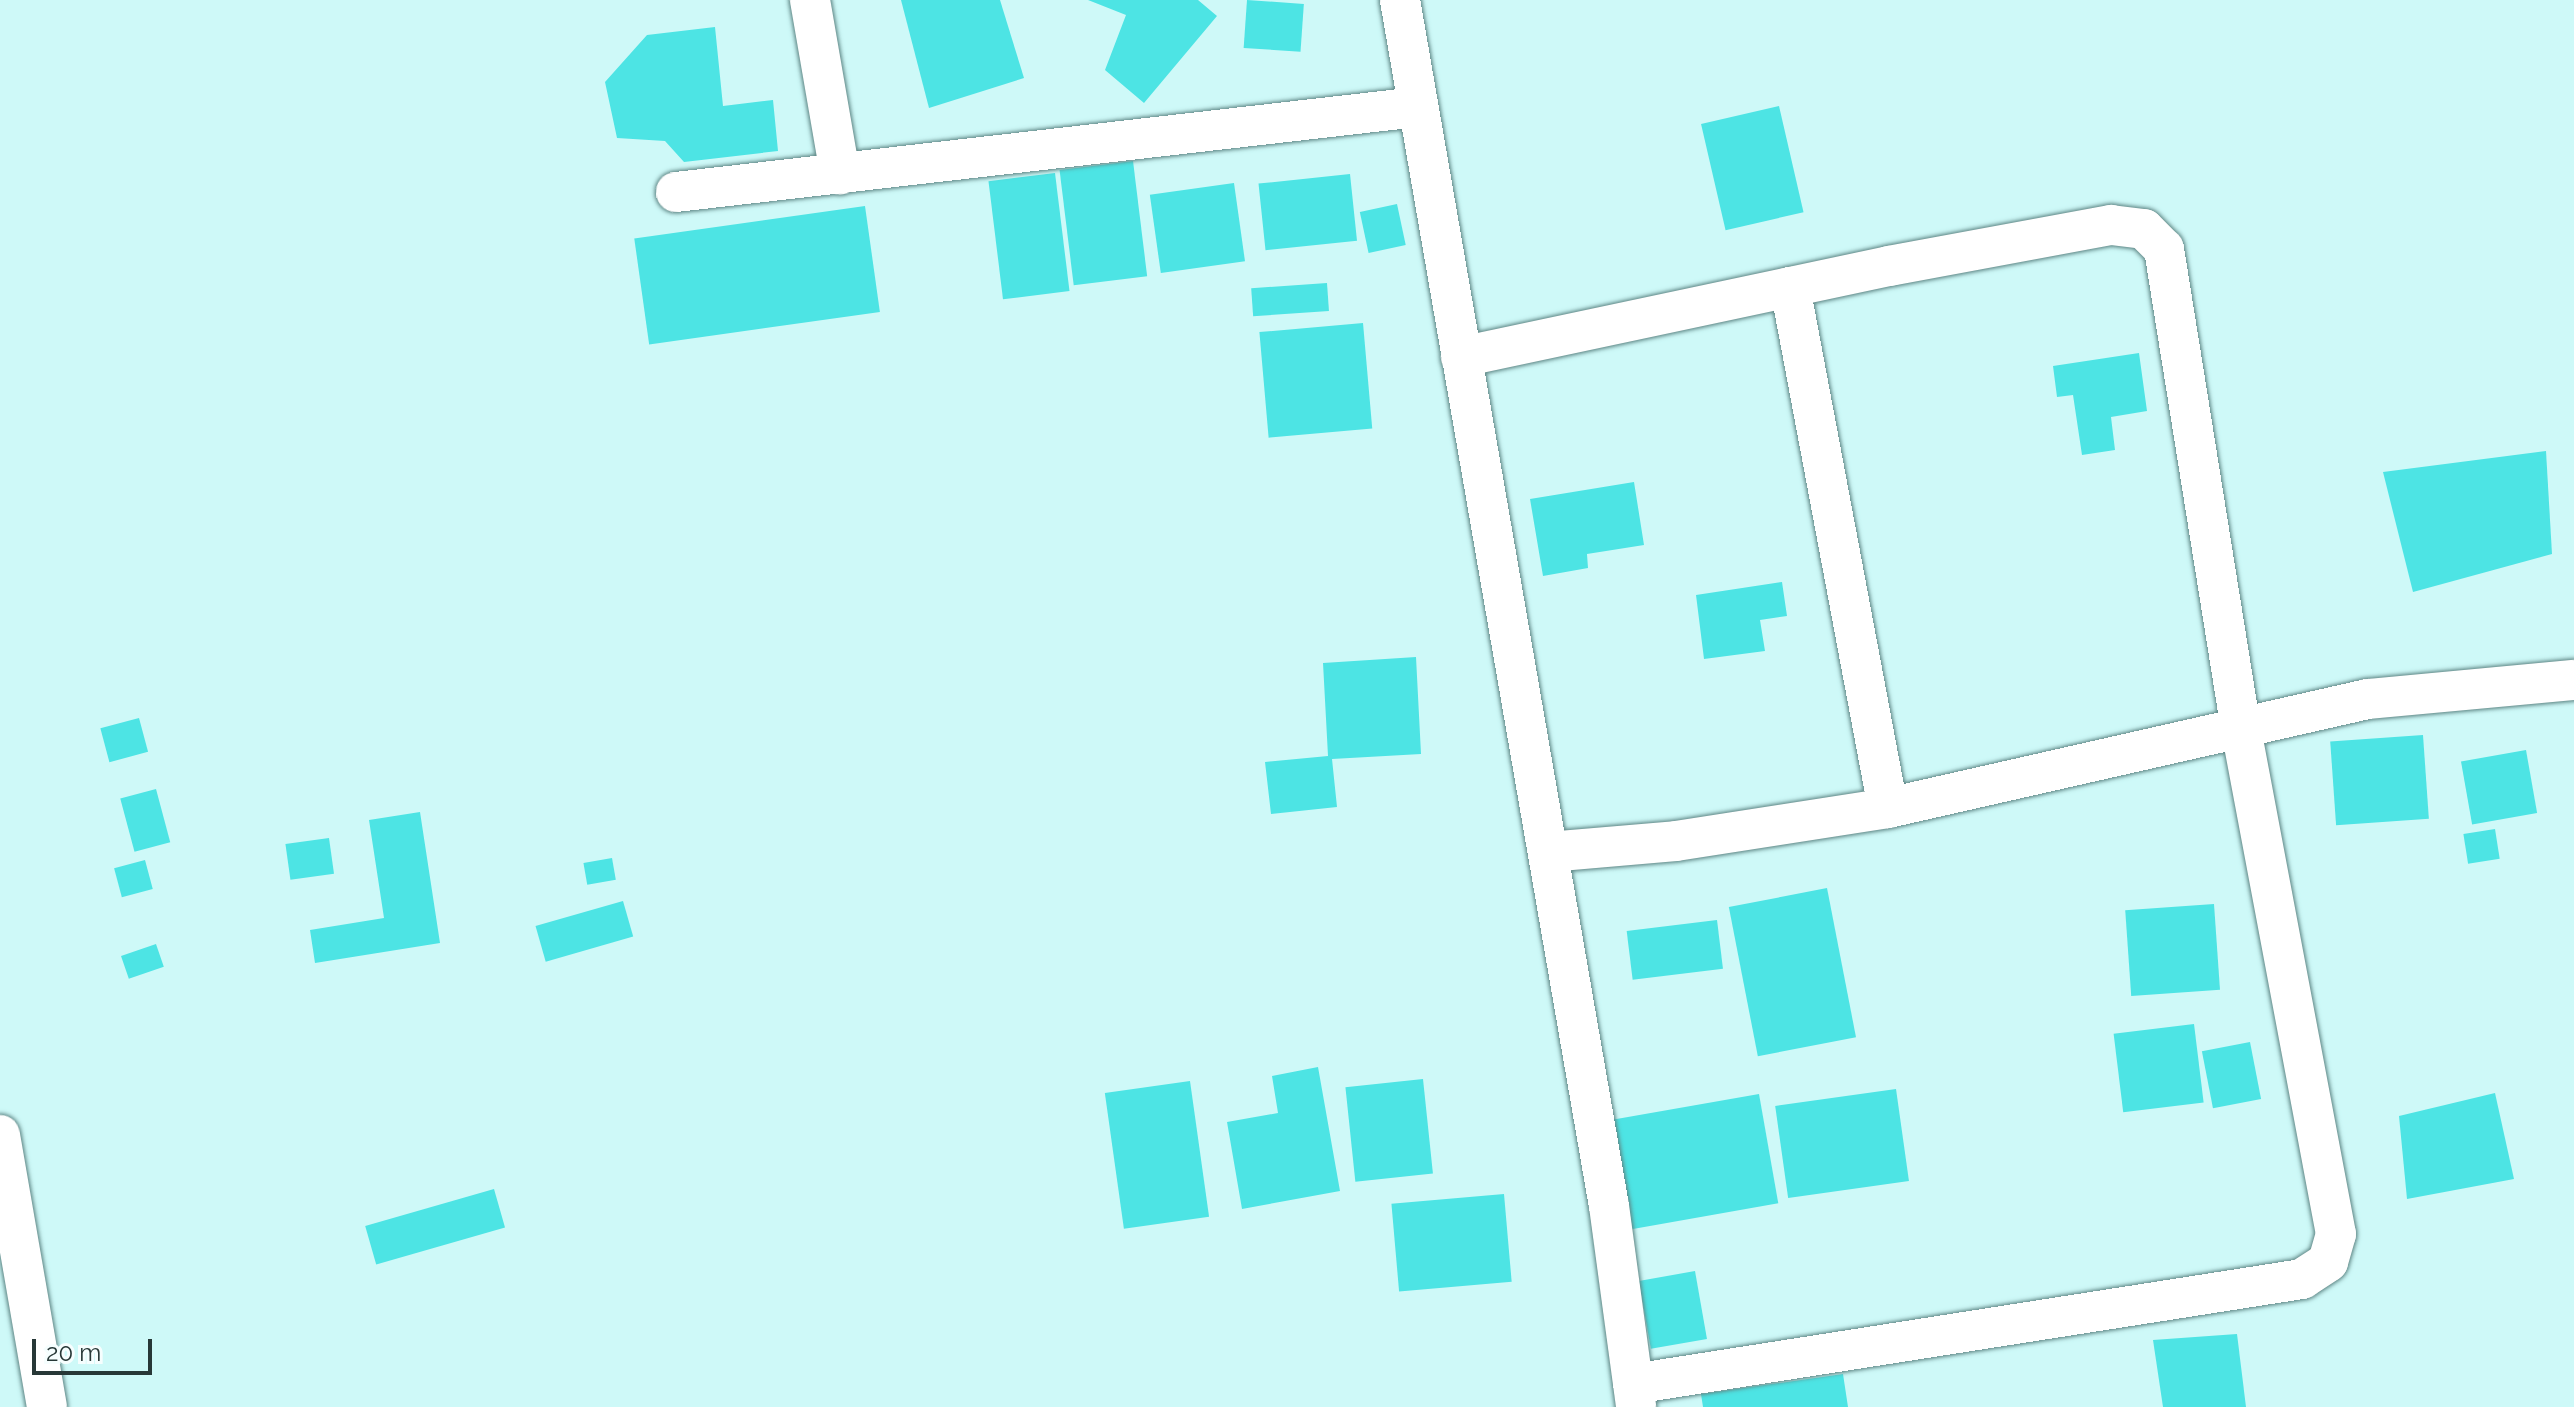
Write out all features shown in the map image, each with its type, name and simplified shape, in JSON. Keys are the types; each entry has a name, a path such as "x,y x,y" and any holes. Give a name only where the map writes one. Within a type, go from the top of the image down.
{"street":[{"path":"810,0 840,174"},
{"path":"1400,0 1461,357 1609,1206 1635,1395 2302,1279 2328,1262 2336,1234 2241,729 2164,249 2144,229 2111,225 1790,287 1461,357"},
{"path":"676,192 1418,107"},
{"path":"1790,287 1888,808"},
{"path":"1548,852 1676,841 1888,808 2368,699 2574,680"},
{"path":"0,1135 47,1407"}],"building":[{"path":"901,0 1000,0 1024,78 929,108"},
{"path":"1088,0 1198,0 1217,16 1144,103 1105,70 1126,15"},
{"path":"1247,0 1304,4 1301,52 1244,48"},
{"path":"715,27 723,106 773,100 778,151 684,162 665,141 617,138 605,82 647,35"},
{"path":"1779,106 1804,212 1726,230 1701,124"},
{"path":"1133,161 1147,276 1074,285 1060,170"},
{"path":"1055,173 1070,291 1003,299 988,181"},
{"path":"1350,174 1357,241 1266,250 1259,184"},
{"path":"1234,183 1245,261 1161,273 1150,195"},
{"path":"1397,204 1406,245 1369,253 1360,212"},
{"path":"865,206 880,312 649,344 634,238"},
{"path":"1327,283 1329,311 1253,316 1251,288"},
{"path":"1363,323 1372,429 1269,438 1259,332"},
{"path":"2139,353 2147,411 2111,417 2115,450 2082,455 2073,395 2057,397 2053,366"},
{"path":"2546,451 2552,554 2413,592 2383,472"},
{"path":"1634,482 1644,545 1587,554 1588,568 1543,576 1530,499"},
{"path":"1782,582 1787,616 1760,620 1765,651 1704,659 1696,595"},
{"path":"1416,657 1421,754 1332,759 1337,807 1271,814 1265,762 1328,756 1323,663"},
{"path":"139,718 148,752 109,762 100,728"},
{"path":"2423,735 2429,819 2336,825 2330,741"},
{"path":"2526,750 2537,813 2472,824 2461,761"},
{"path":"156,789 170,842 134,852 120,799"},
{"path":"420,812 440,943 315,963 310,930 384,918 369,820"},
{"path":"2495,829 2500,859 2468,864 2463,834"},
{"path":"329,838 334,874 290,880 285,844"},
{"path":"612,858 616,880 587,885 583,863"},
{"path":"145,860 153,889 122,897 114,868"},
{"path":"1827,888 1856,1037 1758,1056 1729,907"},
{"path":"623,901 633,937 546,962 536,926"},
{"path":"2214,904 2220,990 2131,996 2125,910"},
{"path":"1717,920 1723,969 1633,980 1627,931"},
{"path":"156,944 164,967 129,979 121,956"},
{"path":"2194,1024 2204,1102 2123,1112 2114,1034"},
{"path":"2250,1042 2261,1099 2213,1108 2202,1051"},
{"path":"1318,1067 1340,1191 1242,1209 1227,1122 1278,1113 1272,1076"},
{"path":"1423,1079 1433,1173 1355,1182 1345,1087"},
{"path":"1190,1081 1209,1217 1124,1229 1105,1093"},
{"path":"1896,1089 1909,1181 1788,1198 1775,1106"},
{"path":"2495,1093 2514,1179 2407,1199 2399,1116"},
{"path":"1759,1094 1778,1203 1632,1229 1612,1120"},
{"path":"494,1189 505,1227 376,1264 365,1226"},
{"path":"1504,1194 1512,1282 1399,1292 1391,1204"},
{"path":"1695,1271 1707,1339 1651,1349 1639,1281"},
{"path":"2237,1334 2246,1407 2163,1407 2153,1340"},
{"path":"1843,1374 1848,1407 1703,1407 1701,1394"}]}
